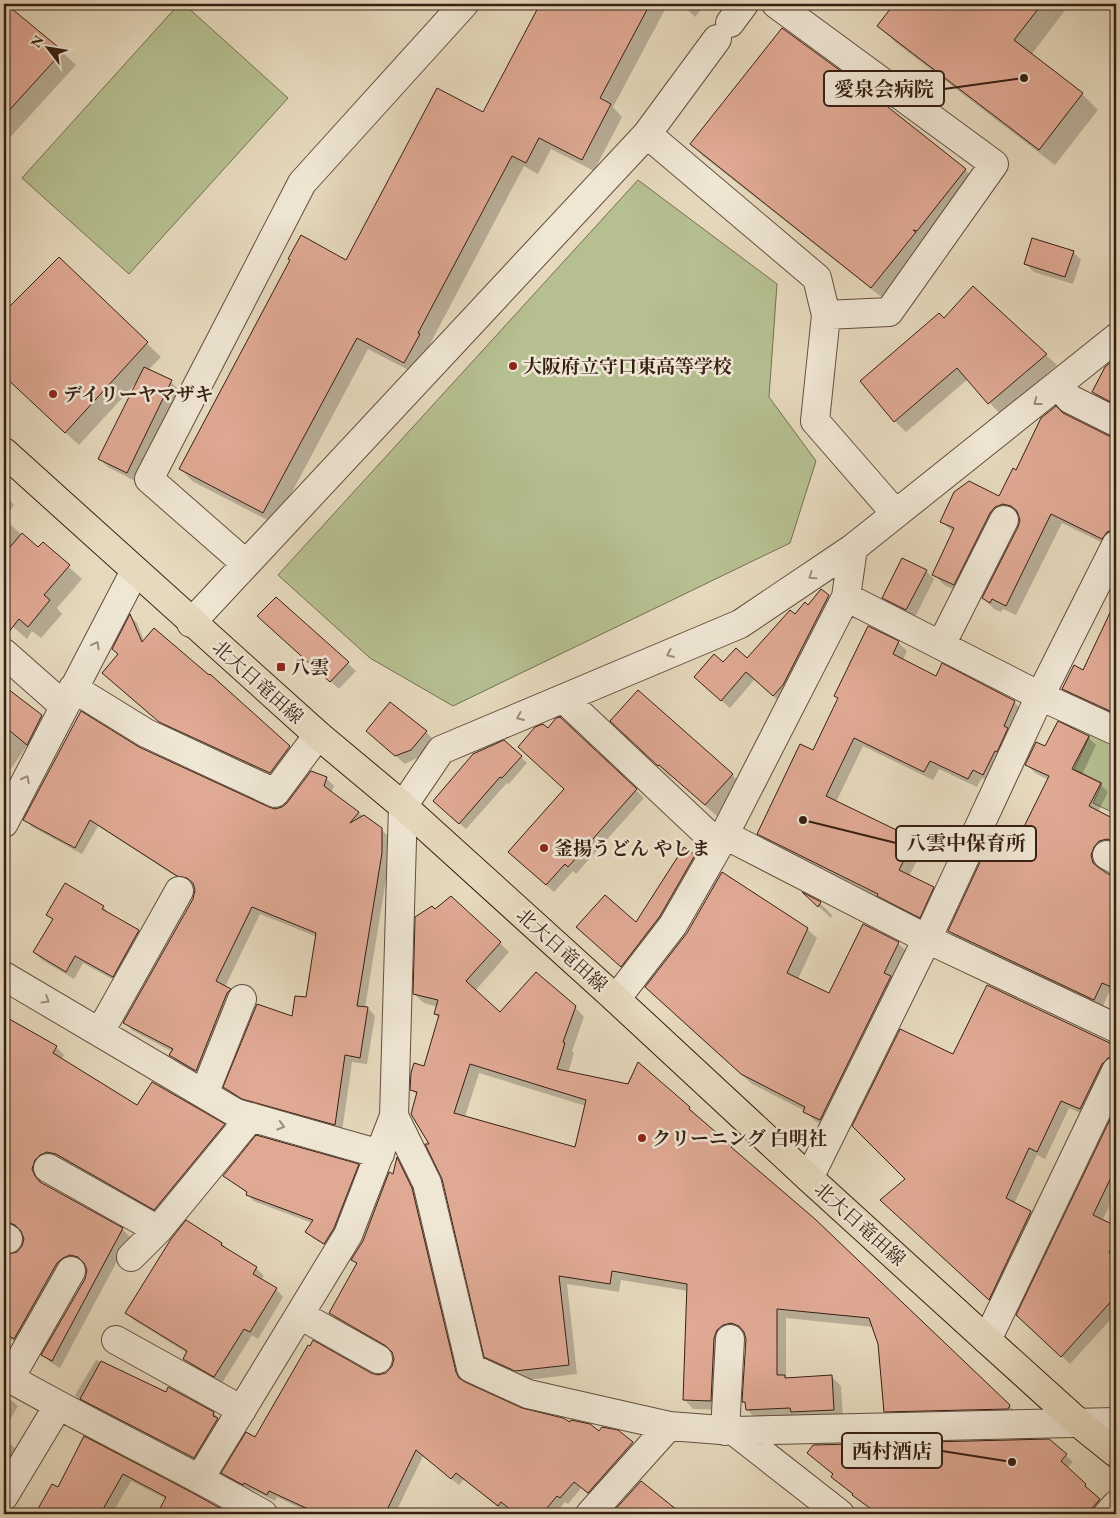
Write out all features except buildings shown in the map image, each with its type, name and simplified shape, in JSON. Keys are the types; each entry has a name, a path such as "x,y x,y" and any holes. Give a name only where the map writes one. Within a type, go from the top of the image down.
{"main road":[{"name":"北大日竜田線","path":"4,452 191,623 318,735 403,806 987,1340 1080,1424 1116,1453"}],"street":[{"path":"246,564 149,479 302,183 464,4"},
{"path":"776,4 994,164 889,312 826,315"},
{"path":"191,623 647,134 731,22"},
{"path":"647,134 817,278 826,315 815,421 896,514"},
{"path":"200,1478 348,1235 394,1116 403,806 441,750 740,624 853,548 1116,338"},
{"path":"1058,385 1070,399 1116,422"},
{"path":"942,645 1004,520"},
{"path":"809,1178 927,939 1040,696 1116,544"},
{"path":"616,999 673,925 722,840 846,597 853,548"},
{"path":"4,823 135,571"},
{"path":"846,597 1040,696 1116,731"},
{"path":"4,653 69,697 275,793 318,735"},
{"path":"564,699 722,840 1116,1028"},
{"path":"100,1032 178,891"},
{"path":"4,976 236,1113 380,1154"},
{"path":"204,1094 242,999"},
{"path":"987,1340 1116,1071"},
{"path":"394,1116 427,1183 471,1368 528,1394 669,1426 730,1431 1116,1422"},
{"path":"131,1257 158,1230 251,1117"},
{"path":"48,1168 158,1230"},
{"path":"70,1271 7,1377 58,1406 200,1478 263,1514"},
{"path":"300,1315 378,1359"},
{"path":"116,1340 242,1410"},
{"path":"730,1340 730,1431"},
{"path":"4,1496 58,1406"},
{"path":"590,1514 669,1426"},
{"path":"730,1431 840,1514"},
{"path":"1108,1514 1116,1505"}],"green space":[{"path":"179,4 184,4 288,98 129,274 22,178"},
{"path":"638,180 777,284 769,397 816,461 790,543 453,706 370,658 278,575"},
{"path":"1094,727 1116,738 1116,814 1093,803 1102,783 1074,769"}],"place":[{"name":"愛泉会病院","path":"1024,78"},
{"name":"大阪府立守口東高等学校","path":"513,366"},
{"name":"デイリーヤマザキ","path":"53,394"},
{"name":"八雲","path":"281,667"},
{"name":"八雲中保育所","path":"803,820"},
{"name":"釜揚うどん やしま","path":"544,848"},
{"name":"クリーニング 白明社","path":"642,1138"},
{"name":"西村酒店","path":"1012,1462"}]}
